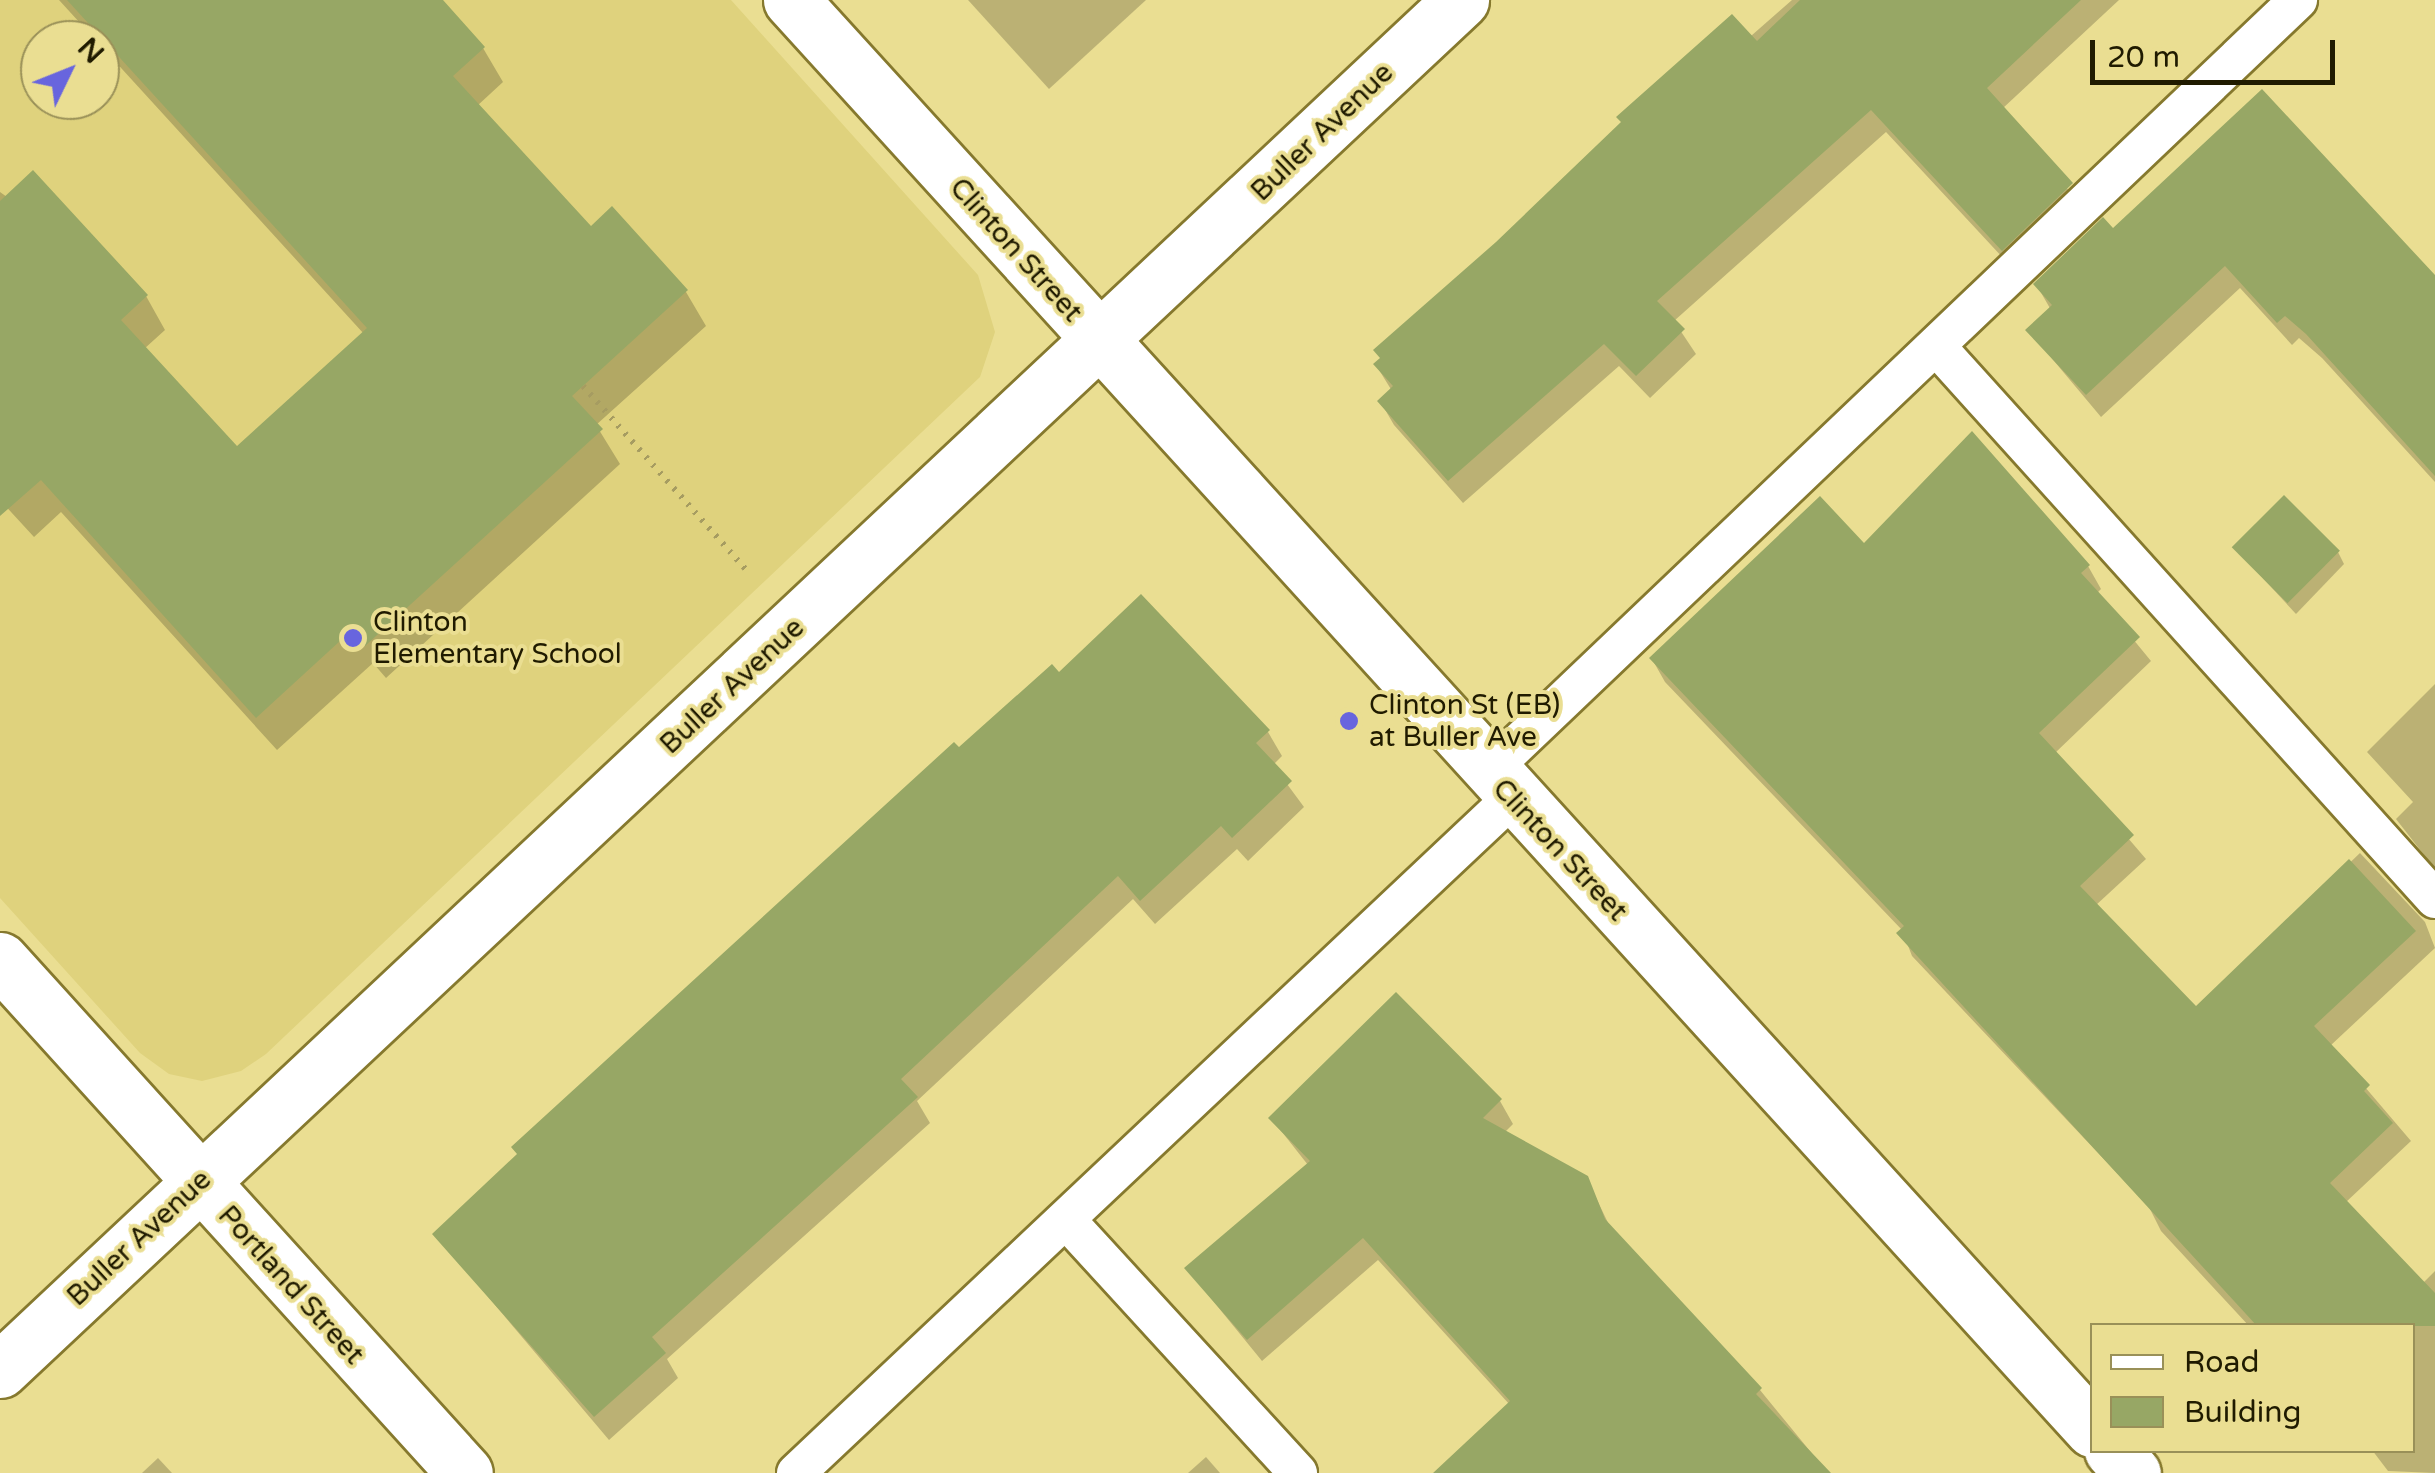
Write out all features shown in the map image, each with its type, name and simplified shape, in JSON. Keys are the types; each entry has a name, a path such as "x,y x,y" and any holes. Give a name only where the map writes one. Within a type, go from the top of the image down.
{"street":[{"name":"Clinton Street","path":"791,0 1500,784 2090,1427"},
{"name":"Buller Avenue","path":"0,1370 1461,0"},
{"name":"Portland Street","path":"0,960 464,1473"},
{"path":"2115,1453 2132,1473"}],"lane":[{"path":"796,1473 1069,1222 1936,346 2298,0"},
{"path":"1936,346 2435,899"},
{"path":"1069,1222 1298,1473"}],"path":[{"path":"583,386 755,580"}],"shaded area":[{"name":"Clinton Elementary School","path":"0,0 731,0 978,275 995,332 980,377 266,1054 241,1071 202,1081 169,1074 140,1053 0,898"}],"building":[{"path":"67,0 443,0 485,47 453,76 591,226 612,206 688,290 572,396 603,429 365,646 352,630 256,718 41,480 0,516 0,201 33,170 148,295 121,320 237,446 367,328 120,58 120,20 85,20"},
{"path":"1800,0 2081,0 1987,88 2073,183 2002,251 1871,110 1657,301 1685,329 1636,376 1604,344 1448,481 1377,401 1393,386 1373,364 1380,358 1373,350 1496,242 1621,122 1616,117 1732,14 1757,41"},
{"path":"2262,89 2435,275 2435,476 2306,334 2285,316 2277,323 2225,266 2086,395 2025,330 2052,305 2033,284 2103,217 2113,228"},
{"path":"1972,431 2090,565 2081,573 2140,637 2039,733 2134,835 2080,886 2196,1006 2349,859 2416,931 2314,1026 2370,1085 2364,1091 2393,1123 2330,1183 2435,1293 2435,1326 2254,1323 1896,933 1904,926 1649,658 1820,496 1864,543"},
{"path":"2284,495 2340,551 2288,603 2232,547"},
{"path":"1141,594 1270,730 1256,743 1292,781 1232,838 1221,826 1140,901 1118,876 901,1079 918,1097 652,1337 666,1353 594,1417 432,1234 517,1154 511,1147 954,742 959,747 1052,664 1059,672"},
{"path":"1396,992 1502,1099 1483,1118 1588,1176 1605,1219 1762,1388 1756,1394 1831,1473 1433,1473 1510,1401 1363,1238 1247,1340 1184,1268 1310,1161 1268,1118"}],"place":[{"name":"Clinton Elementary School","path":"353,638"},
{"name":"Clinton St (EB) at Buller Ave","path":"1349,721"}]}
